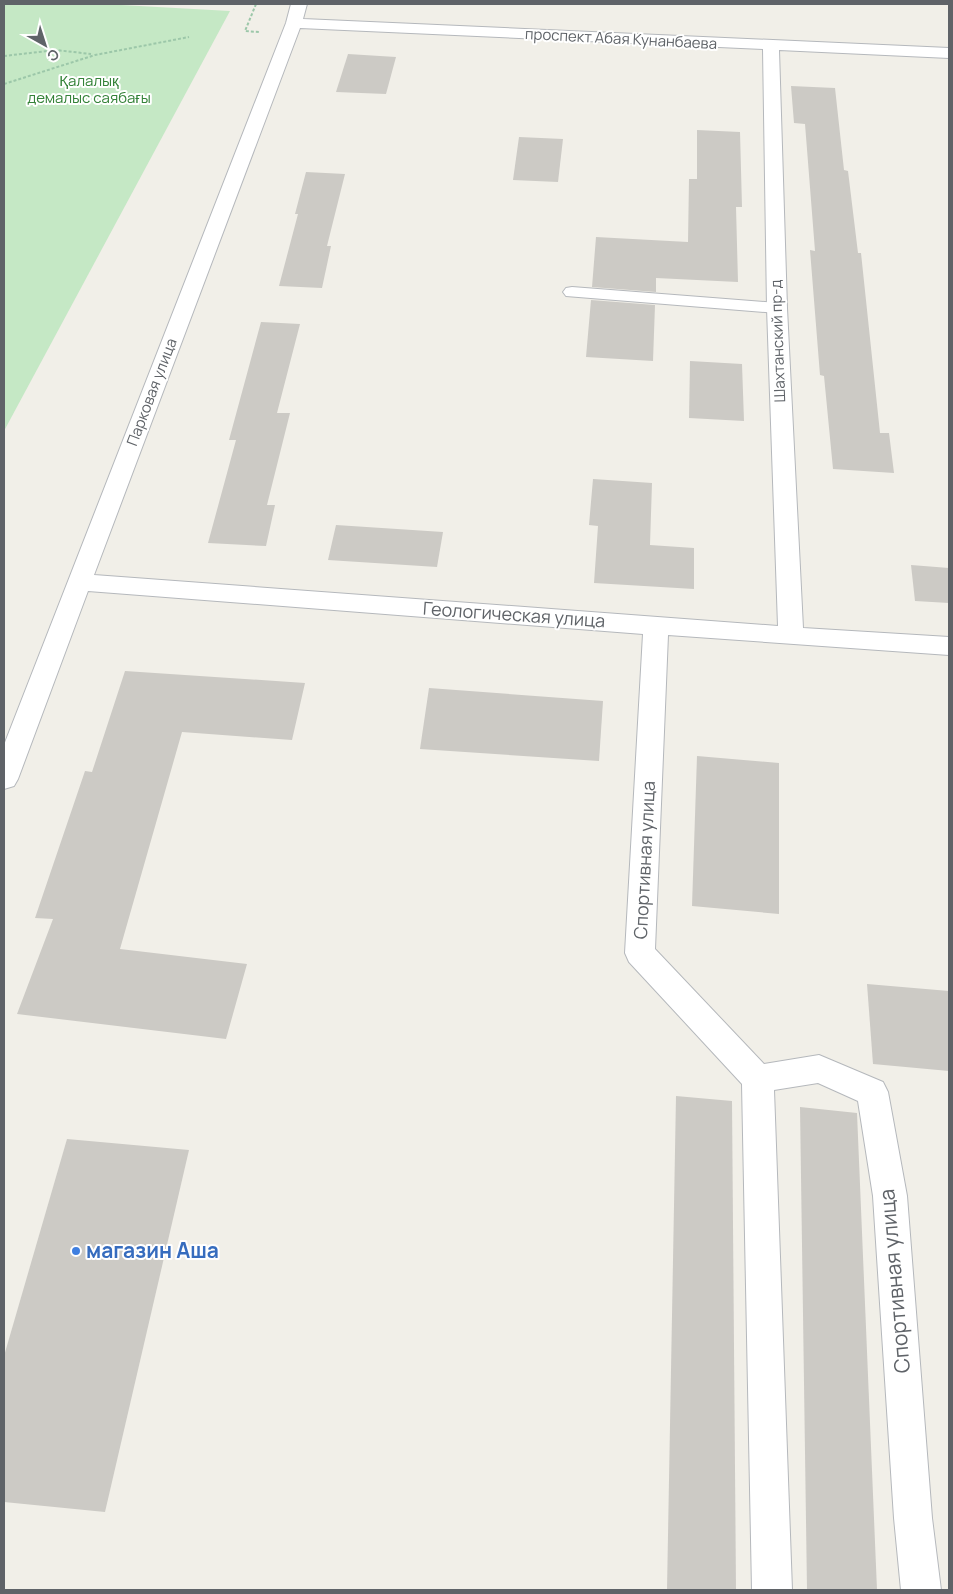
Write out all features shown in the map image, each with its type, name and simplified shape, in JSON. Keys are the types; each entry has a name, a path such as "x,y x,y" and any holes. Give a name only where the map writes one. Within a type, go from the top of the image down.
{"street":[{"name":"проспект Абая Кунанбаева","path":"296,13 771,46 949,52"},
{"name":"Парковая улица","path":"4,779 296,13"},
{"name":"Шахтанский пр-д","path":"771,46 776,308 791,636"},
{"name":"Геологическая улица","path":"80,582 791,636 949,646"},
{"name":"Спортивная улица","path":"656,626 640,953 758,1079 819,1069 872,1092 890,1196 913,1518 920,1590"},
{"path":"758,1079 772,1590"}],"lane":[{"path":"572,292 776,308"}],"path":[{"path":"246,31 256,4"},
{"path":"4,84 94,55 189,37"},
{"path":"4,56 56,50 94,55"}],"green space":[{"name":"Қалалық демалыс саябағы","path":"4,4 103,4 230,11 4,431"}],"building":[{"path":"348,54 396,57 386,94 336,92"},
{"path":"791,86 835,88 844,170 848,171 858,253 861,253 880,433 889,433 894,473 833,469 824,376 820,375 810,250 815,251 805,124 794,123"},
{"path":"697,130 740,132 742,207 736,207 738,282 656,278 656,292 592,287 596,237 688,242 689,179 697,179"},
{"path":"519,137 563,139 558,182 513,180"},
{"path":"306,172 345,174 327,246 331,246 322,288 279,286 298,214 295,214"},
{"path":"591,300 655,305 653,361 586,357"},
{"path":"261,322 300,324 277,413 290,413 267,505 275,505 266,546 208,543 236,440 229,440"},
{"path":"690,361 742,364 744,421 689,418"},
{"path":"593,479 652,483 650,545 694,548 694,589 594,583 598,526 589,525"},
{"path":"336,525 443,532 437,567 328,560"},
{"path":"911,565 949,568 949,603 915,601"},
{"path":"125,671 305,683 292,740 182,732 120,949 247,964 226,1039 17,1014 53,919 35,918 85,771 92,772"},
{"path":"429,688 603,701 599,761 420,749"},
{"path":"697,756 779,763 779,914 692,906"},
{"path":"867,984 949,991 949,1071 873,1064"},
{"path":"676,1096 732,1101 736,1590 667,1590"},
{"path":"800,1107 857,1113 877,1590 807,1590"},
{"path":"67,1139 189,1150 105,1512 4,1502 4,1356"}],"place":[{"name":"магазин Аша","path":"76,1251"}]}
